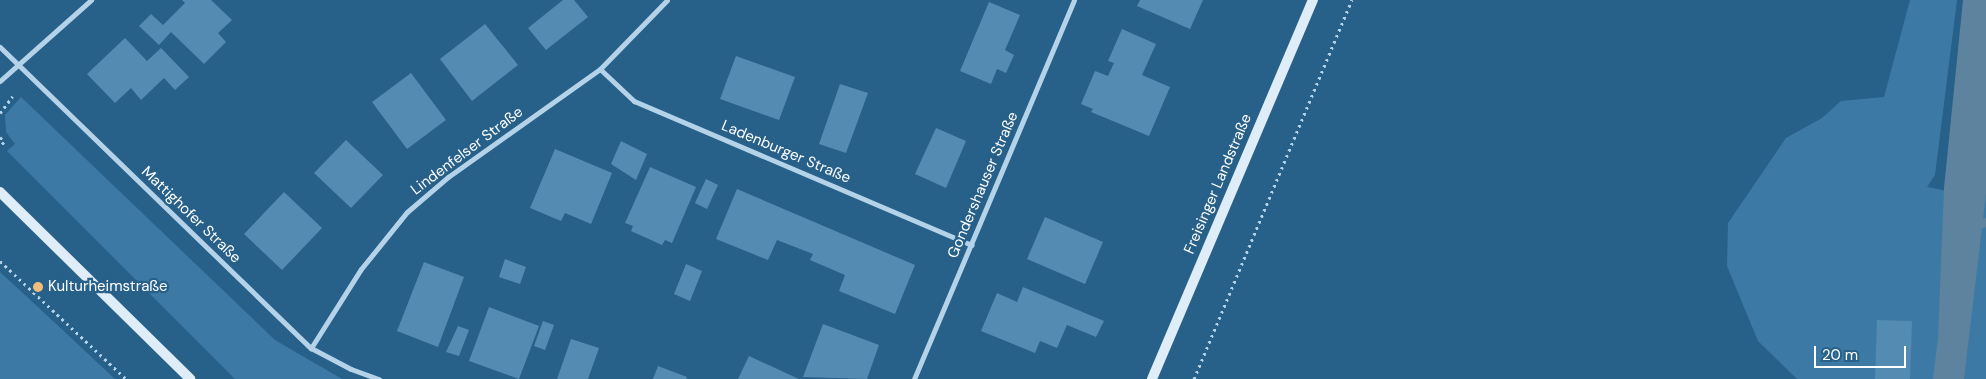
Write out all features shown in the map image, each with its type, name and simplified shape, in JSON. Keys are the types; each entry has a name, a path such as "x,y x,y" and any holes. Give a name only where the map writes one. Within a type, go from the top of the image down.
{"main road":[{"name":"Freisinger Landstraße","path":"1152,379 1312,0"},
{"path":"0,192 190,379"}],"street":[{"path":"0,81 90,0"},
{"name":"Lindenfelser Straße","path":"311,348 361,269 407,212 448,177 600,69 667,0"},
{"name":"Gondershauser Straße","path":"914,379 1074,0"},
{"name":"Mattighofer Straße","path":"0,47 311,348 351,369 379,379"},
{"name":"Ladenburger Straße","path":"600,69 634,101 972,245"}],"path":[{"path":"1194,379 1352,0"},
{"path":"0,137 4,142 0,146"},
{"path":"0,261 126,379"}],"shaded area":[{"path":"1910,0 1957,0 1935,175 1927,187 1985,198 1986,194 1986,379 1797,379 1758,341 1727,266 1728,223 1786,138 1822,118 1841,101 1884,97"},
{"path":"1963,0 1986,0 1986,194 1964,379 1933,379 1938,338 1944,188"},
{"path":"21,97 275,340 342,379 235,379 7,151 15,144 6,132 5,115"},
{"path":"0,272 38,307 115,379 0,379"}],"building":[{"path":"182,0 211,0 232,20 218,33 226,42 204,64 171,32 159,45 139,26 151,14 163,25 185,3"},
{"path":"563,0 574,0 588,17 546,50 528,28"},
{"path":"1140,0 1203,0 1190,29 1137,6"},
{"path":"989,2 1020,15 1005,50 1014,55 1006,73 997,69 991,84 960,71"},
{"path":"485,24 518,65 472,101 440,59"},
{"path":"1122,29 1156,44 1142,75 1170,87 1149,136 1091,112 1093,109 1081,104 1095,71 1108,76 1114,63 1108,61"},
{"path":"125,38 147,61 161,48 189,77 175,90 164,78 141,100 131,88 115,103 87,74"},
{"path":"736,56 795,77 779,120 720,99"},
{"path":"411,73 446,120 407,149 372,102"},
{"path":"840,84 868,93 846,153 819,144"},
{"path":"936,128 966,141 946,188 915,174"},
{"path":"346,140 383,175 351,208 314,173"},
{"path":"621,141 647,154 636,180 611,164"},
{"path":"555,149 612,173 591,224 565,213 561,221 530,208"},
{"path":"650,167 696,187 672,243 665,240 662,245 631,231 633,226 625,223"},
{"path":"706,179 718,185 707,209 695,203"},
{"path":"737,189 915,265 895,314 839,291 845,275 810,260 813,254 777,240 768,260 716,239"},
{"path":"284,192 322,228 282,270 244,234"},
{"path":"1045,217 1103,242 1085,284 1027,259"},
{"path":"505,259 526,267 520,284 499,277"},
{"path":"424,262 464,277 438,347 397,331"},
{"path":"686,264 702,271 690,301 674,294"},
{"path":"1023,287 1104,321 1096,337 1067,325 1057,348 1040,341 1035,353 981,331 997,293 1017,302"},
{"path":"489,307 539,326 519,379 469,361"},
{"path":"1877,320 1912,321 1910,379 1875,379"},
{"path":"543,321 554,325 545,350 534,346"},
{"path":"823,324 879,345 867,379 803,377"},
{"path":"458,326 469,330 459,356 446,352"},
{"path":"571,339 599,348 588,379 557,379"},
{"path":"749,356 799,379 738,379"},
{"path":"658,366 687,377 686,379 653,379"}],"waterway":[{"path":"1972,226 1986,222"}],"place":[{"name":"Kulturheimstraße","path":"38,287"}]}
